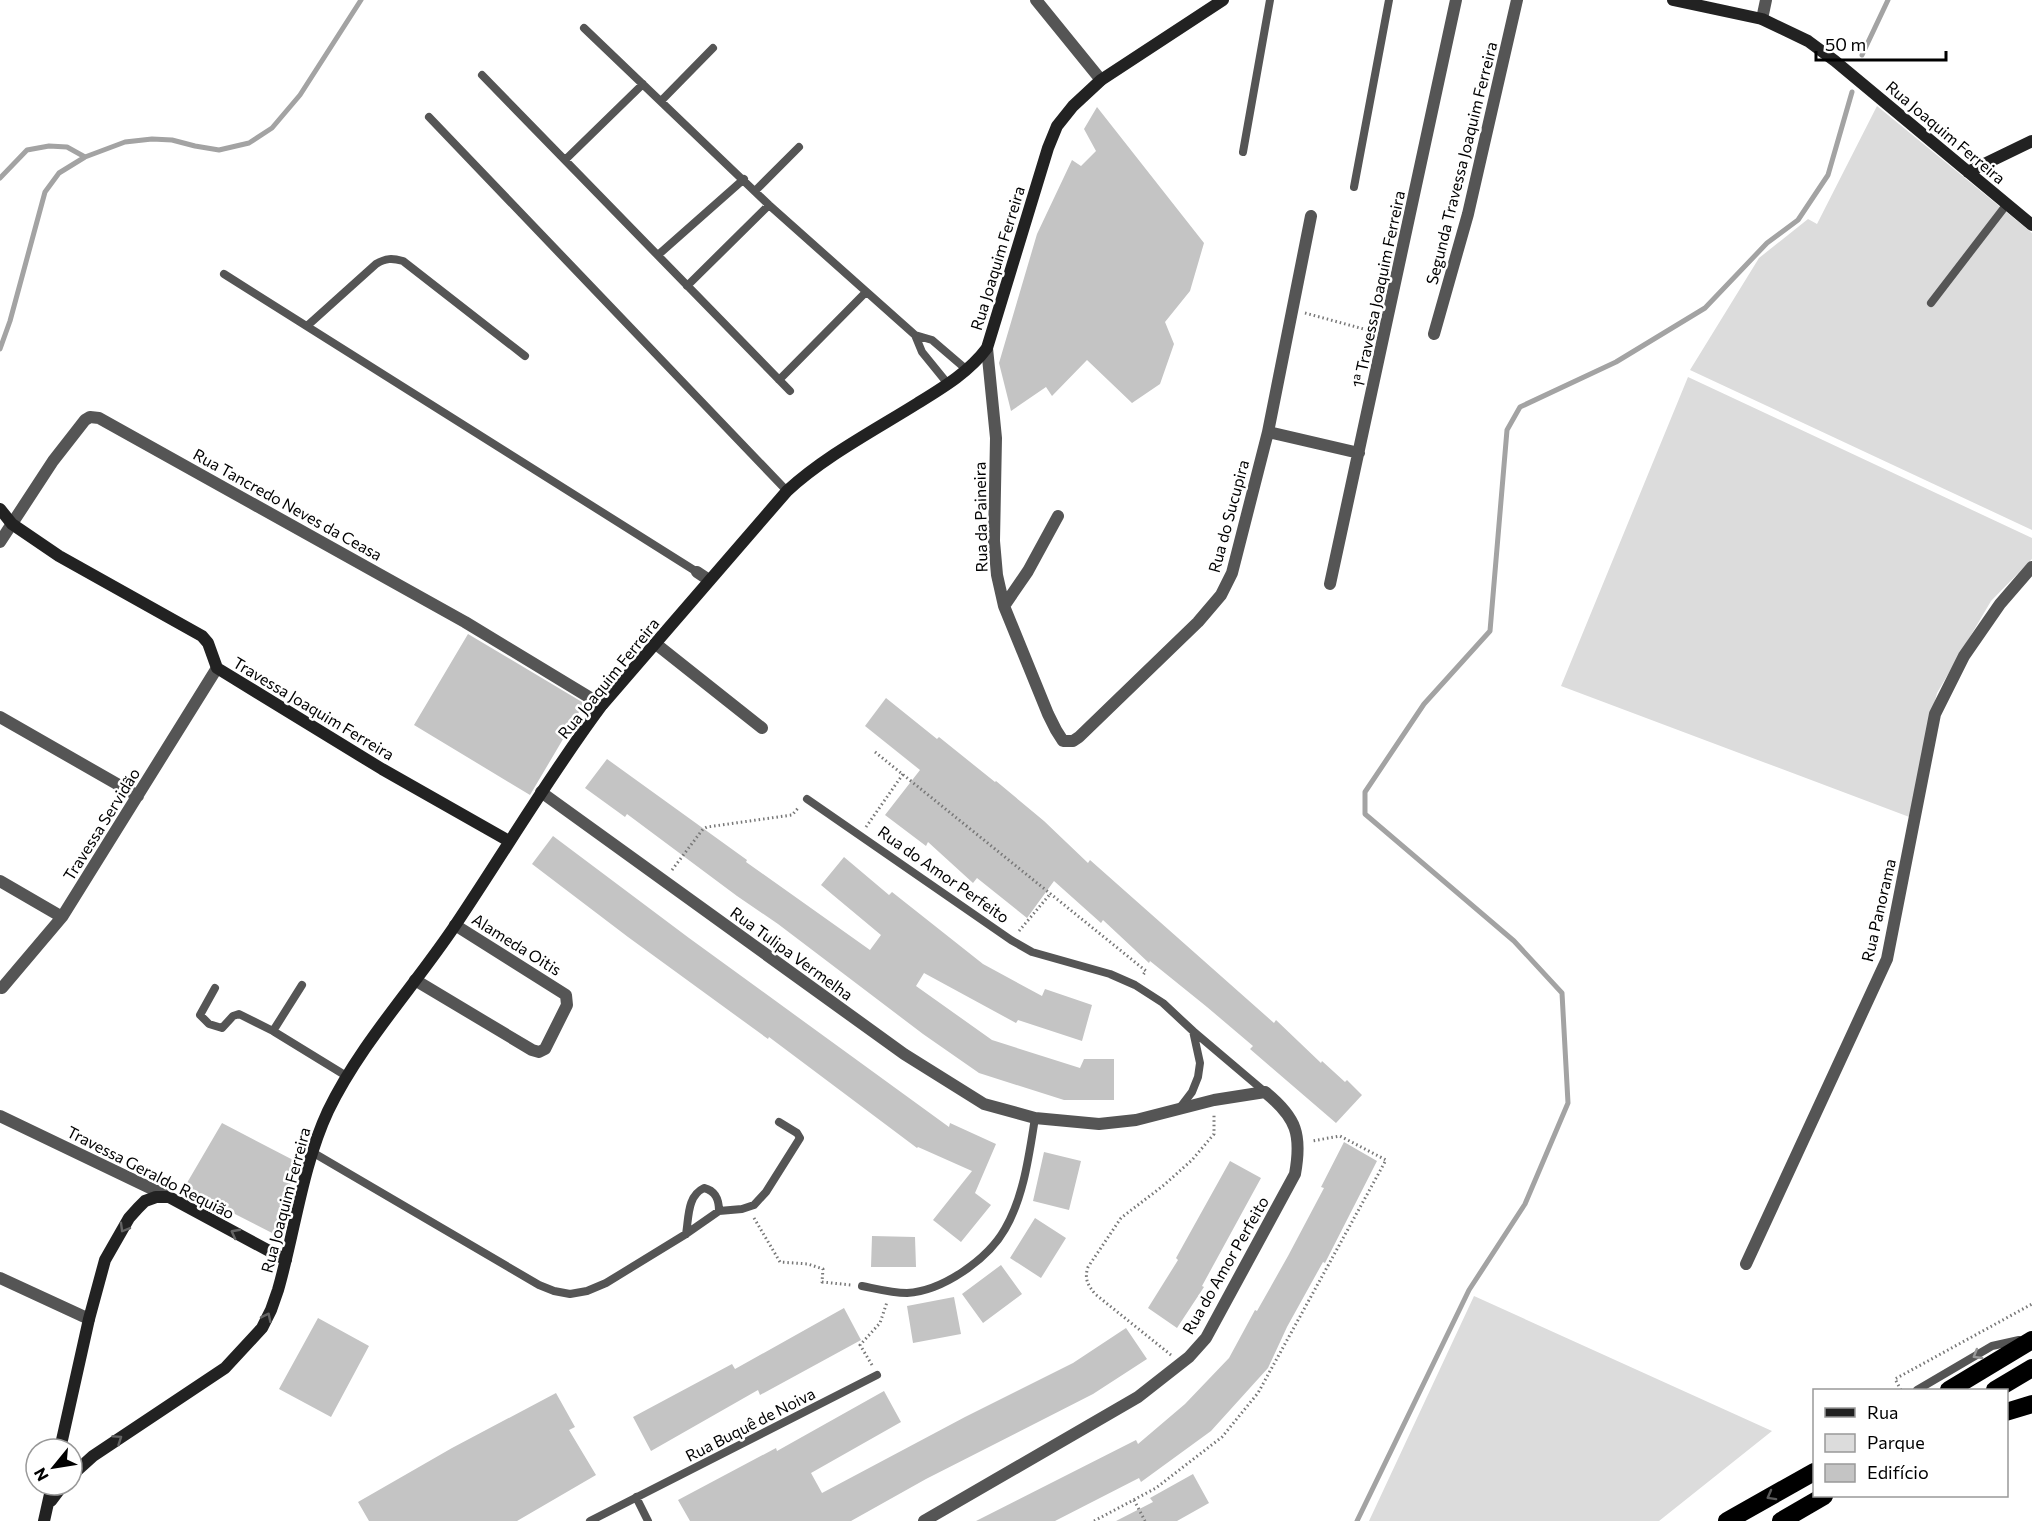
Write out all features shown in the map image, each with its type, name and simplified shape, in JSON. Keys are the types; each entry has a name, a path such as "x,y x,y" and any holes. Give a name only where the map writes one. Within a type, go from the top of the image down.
{"highway":[{"path":"1951,1389 2032,1339"},
{"path":"1997,1389 2028,1371"},
{"path":"2008,1412 2032,1404"},
{"path":"1727,1521 1813,1473"},
{"path":"1781,1521 1822,1497"},
{"path":"1798,1511 1827,1497"}],"street":[{"path":"1036,0 1101,80"},
{"name":"Rua Joaquim Ferreira","path":"84,1464 225,1368 262,1328 271,1310 286,1260 312,1152 328,1111 355,1064 455,925 540,792 602,705 787,491 802,477 948,384 967,370 987,348 1057,126 1073,106 1101,80 1223,0"},
{"name":"1ª Travessa Joaquim Ferreira","path":"1330,584 1456,0"},
{"name":"Segunda Travessa Joaquim Ferreira","path":"1434,334 1468,214 1517,0"},
{"name":"Rua Joaquim Ferreira","path":"1673,0 1762,19 1821,49 2032,225"},
{"path":"1762,19 1766,0"},
{"path":"1968,172 2032,141"},
{"name":"Rua do Sucupira","path":"1068,742 1079,737 1198,622 1221,595 1232,573 1268,432 1311,216"},
{"name":"Rua da Paineira","path":"987,348 996,438 994,541 997,575 1004,606 1056,730 1060,739 1068,742"},
{"name":"Rua Tancredo Neves da Ceasa","path":"0,542 53,461 85,420 90,417 99,418 465,622 602,705"},
{"path":"1268,432 1359,453"},
{"name":"Travessa Joaquim Ferreira","path":"0,509 12,524 59,556 202,636 208,643 217,668 382,769 509,841"},
{"path":"1004,606 1028,571 1058,516"},
{"name":"Rua Panorama","path":"1746,1264 1887,959 1935,714 1964,656 2000,604 2032,567"},
{"path":"697,572 709,580"},
{"path":"656,644 762,728"},
{"name":"Travessa Servidão","path":"2,988 63,916 217,668"},
{"path":"0,717 138,796"},
{"name":"Rua Tulipa Vermelha","path":"540,792 923,1066 984,1104 1035,1118 1099,1124 1136,1120 1214,1100 1265,1092"},
{"path":"0,882 63,916"},
{"name":"Alameda Oitis","path":"415,980 532,1050 539,1052 545,1049 567,1005 566,995 455,925"},
{"name":"Rua do Amor Perfeito","path":"924,1521 1138,1397 1182,1363 1206,1338 1296,1174 1299,1141 1294,1125 1277,1102 1265,1092"},
{"name":"Travessa Geraldo Requião","path":"0,1116 169,1197 286,1260"},
{"path":"63,1437 89,1319 105,1260 129,1218 145,1202 156,1197 169,1197"},
{"path":"0,1278 89,1319"},
{"path":"44,1521 49,1497"},
{"path":"47,1507 54,1497"}],"lane":[{"path":"1243,152 1270,0"},
{"path":"1354,187 1389,0"},
{"path":"584,28 769,205 866,292 915,335 932,340 967,370"},
{"path":"661,101 713,48"},
{"path":"482,75 790,391"},
{"path":"565,160 643,84"},
{"path":"429,117 787,491"},
{"path":"755,191 799,147"},
{"path":"658,255 744,179"},
{"path":"1931,303 2007,204"},
{"path":"687,286 769,205"},
{"path":"307,326 376,264 393,258 403,261 525,356"},
{"path":"224,274 697,572"},
{"path":"779,380 866,292"},
{"path":"915,335 922,352 948,384"},
{"name":"Rua do Amor Perfeito","path":"807,799 1011,940 1032,952 1110,974 1135,985 1163,1003 1265,1092"},
{"path":"273,1031 302,985"},
{"path":"215,988 200,1015 204,1020 219,1029 233,1016 239,1014 273,1031 348,1077"},
{"path":"1178,1110 1192,1092 1198,1077 1200,1063 1193,1031"},
{"path":"861,1286 889,1292 909,1293 937,1285 961,1274 997,1242 1006,1228 1018,1198 1035,1118"},
{"path":"312,1152 539,1285 554,1292 578,1293 596,1287 686,1234 718,1211 742,1209 754,1205 772,1182 800,1138 797,1133 779,1122"},
{"path":"686,1234 692,1197 698,1191 704,1188 714,1192 718,1211"},
{"path":"1919,1389 1992,1346 2032,1339"},
{"name":"Rua Buquê de Noiva","path":"590,1521 877,1375"},
{"path":"636,1497 648,1521"}],"path":[{"path":"1292,310 1385,334"},
{"path":"875,752 1146,971"},
{"path":"860,836 903,774"},
{"path":"664,881 703,829 792,815 807,799"},
{"path":"1011,940 1051,893"},
{"path":"1182,1363 1095,1294 1087,1284 1085,1275 1121,1218 1192,1160 1214,1134 1214,1100"},
{"path":"1094,1521 1156,1488 1222,1437 1258,1393 1386,1160 1340,1136 1319,1141 1299,1141"},
{"path":"755,1219 780,1262 808,1264 823,1269 822,1282 861,1286"},
{"path":"877,1375 861,1345 880,1323 889,1292"},
{"path":"1900,1389 1895,1379 2032,1304"},
{"path":"1134,1500 1145,1521"}],"green space":[{"path":"1877,106 2032,233 2032,530 1690,370 1759,258 1808,219 1817,224"},
{"path":"1688,377 2032,538 2032,559 1991,601 1937,693 1922,751 1912,818 1561,686"},
{"path":"1474,1296 1772,1431 1659,1521 1369,1521"}],"building":[{"path":"1097,107 1204,243 1190,291 1165,322 1174,344 1160,384 1132,403 1087,360 1052,396 1046,387 1011,411 999,363 1037,234 1072,160 1081,166 1096,151 1084,129"},
{"path":"468,634 582,702 582,707 530,795 414,725"},
{"path":"886,698 937,739 939,737 996,781 1044,821 1088,863 1090,860 1274,1023 1276,1020 1321,1063 1322,1061 1345,1082 1347,1080 1362,1095 1336,1123 1250,1049 1253,1046 1150,961 1149,963 1103,920 1101,923 1054,881 1027,918 977,878 973,883 928,842 926,846 885,815 920,770 865,726"},
{"path":"607,759 870,950 881,935 821,885 844,857 889,895 892,892 983,964 1042,996 1045,989 1092,1005 1082,1041 1018,1020 1016,1023 924,973 916,986 992,1040 1080,1068 1084,1059 1114,1059 1114,1100 1064,1100 979,1073 627,814 625,817 585,788"},
{"path":"553,836 949,1127 950,1123 996,1144 975,1193 991,1205 961,1242 933,1220 972,1171 917,1148 532,864"},
{"path":"222,1123 295,1161 282,1228 276,1235 184,1188"},
{"path":"1344,1142 1377,1161 1325,1263 1323,1262 1287,1327 1268,1368 1211,1431 1141,1482 1139,1478 1055,1521 976,1521 1136,1440 1138,1444 1185,1404 1229,1358 1288,1256 1324,1188 1321,1187"},
{"path":"1044,1152 1081,1161 1069,1210 1033,1201"},
{"path":"1230,1161 1261,1178 1202,1286 1204,1287 1177,1328 1148,1308 1178,1260 1176,1258"},
{"path":"1035,1218 1066,1238 1041,1278 1010,1258"},
{"path":"872,1236 915,1237 916,1267 871,1267"},
{"path":"1001,1265 1022,1294 983,1323 962,1294"},
{"path":"954,1297 961,1334 913,1343 907,1306"},
{"path":"844,1308 861,1340 760,1395 758,1390 651,1451 633,1417 732,1364 735,1369"},
{"path":"318,1318 369,1346 331,1417 279,1389"},
{"path":"1126,1328 1147,1359 1093,1394 926,1479 851,1521 690,1521 678,1500 776,1448 777,1451 884,1391 901,1422 811,1473 822,1493 1073,1363"},
{"path":"556,1393 575,1427 569,1430 596,1475 517,1521 369,1521 358,1502 452,1448"},
{"path":"1193,1474 1209,1503 1177,1521 1116,1521 1153,1502 1150,1498"}],"waterway":[{"path":"0,349 10,321 45,192 59,173 85,157 125,142 152,139 172,140 219,150 249,143 272,128 300,95 361,0"},
{"path":"1862,55 1888,0"},
{"path":"1357,1521 1469,1290 1525,1204 1568,1103 1562,993 1514,941 1365,814 1365,792 1424,704 1490,631 1507,430 1520,407 1616,362 1705,308 1767,243 1798,220 1828,175 1852,92"},
{"path":"0,178 27,150 49,146 67,147 85,157"}]}
